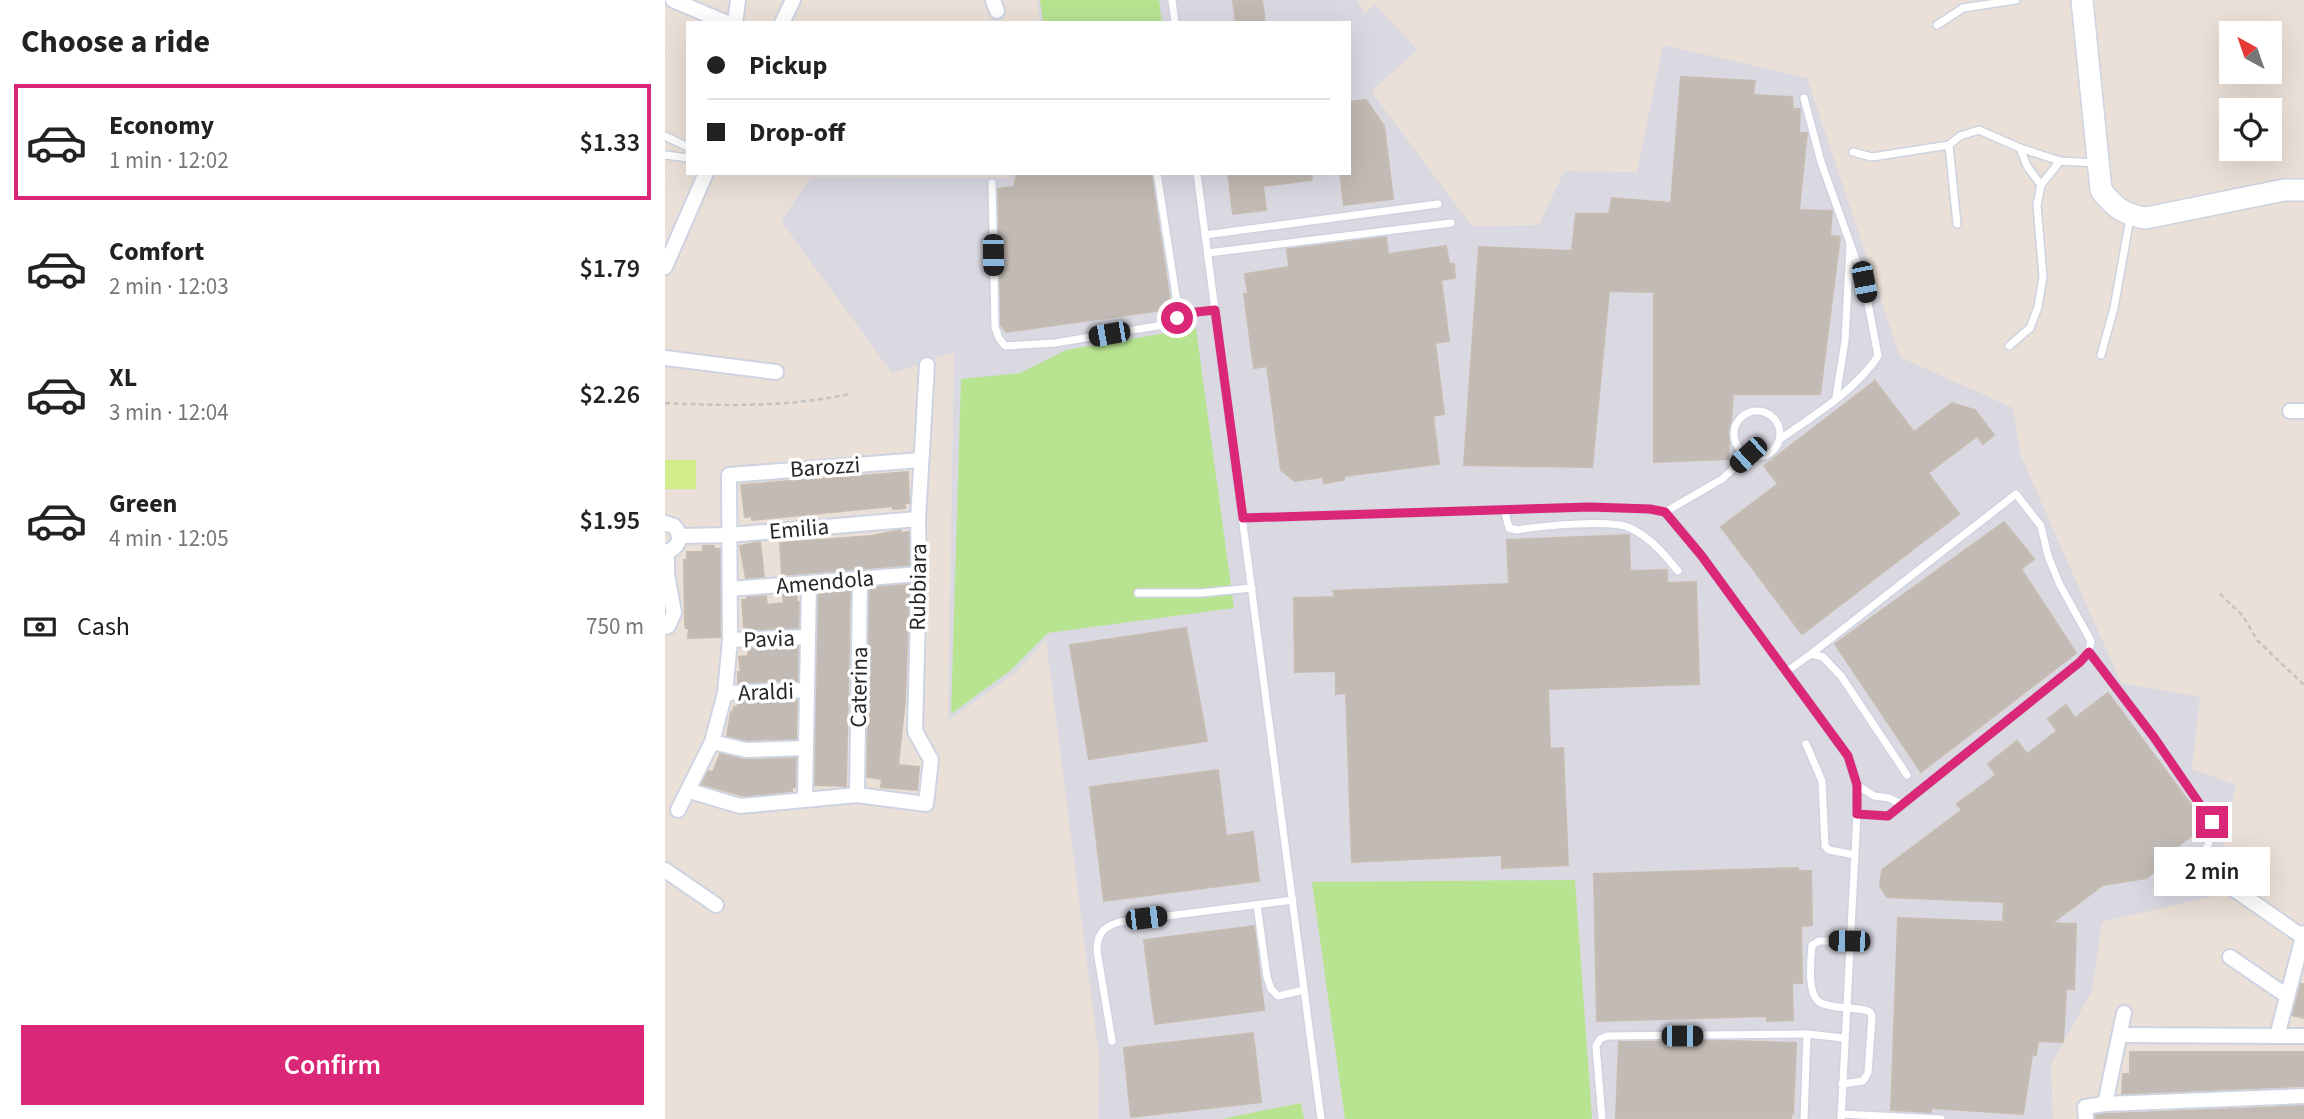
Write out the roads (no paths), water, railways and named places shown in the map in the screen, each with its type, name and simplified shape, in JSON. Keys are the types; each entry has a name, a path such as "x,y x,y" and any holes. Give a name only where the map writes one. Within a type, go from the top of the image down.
{"street":[{"path":"673,0 722,21"},
{"path":"735,21 738,0"},
{"path":"783,21 793,0"},
{"path":"2082,0 2097,163 2101,190 2112,205 2130,216 2146,218 2284,190 2304,190"},
{"path":"667,259 705,175"},
{"path":"665,358 776,372"},
{"name":"Rubbiara","path":"857,795 926,804 931,760 915,731 918,519 927,365"},
{"name":"Barozzi","path":"729,535 729,475 920,460"},
{"name":"Emilia","path":"680,536 729,535 918,519"},
{"path":"665,523 674,526 680,536 674,549 666,552 666,575 674,613 665,627"},
{"path":"678,810 712,742 726,693 730,640 729,535"},
{"name":"Amendola","path":"730,589 919,574"},
{"name":"Caterina","path":"857,795 860,578"},
{"path":"805,799 809,583"},
{"name":"Pavia","path":"730,640 808,637"},
{"name":"Araldi","path":"726,693 807,691"},
{"path":"712,742 745,750 805,748"},
{"path":"689,791 740,806 857,795"},
{"path":"665,870 716,905"},
{"path":"2225,883 2304,935 2277,1036"},
{"path":"2230,957 2287,996"},
{"path":"2105,1104 2124,1013"},
{"path":"2120,1035 2304,1036"},
{"path":"2086,1119 2085,1107 2105,1104 2304,1096"}],"lane":[{"path":"1172,0 1175,21"},
{"path":"1937,25 1963,8 2017,0"},
{"path":"1780,439 1779,426 1771,415 1759,410 1746,413 1737,422 1734,435 1738,447 1748,455 1761,457 1768,454 1780,439 1863,376 1878,356 1864,282 1821,162 1804,98"},
{"path":"1853,152 1871,157 1949,145 1960,136 1979,130 2060,162 2097,163"},
{"path":"665,136 686,146"},
{"path":"1949,145 1957,224"},
{"path":"2020,148 2027,166 2041,185"},
{"path":"665,155 686,158"},
{"path":"2009,346 2030,328 2038,307 2043,277 2037,205 2041,185 2060,162"},
{"path":"992,183 995,327 999,338 1005,345 1055,343 1175,321 1178,314 1157,175"},
{"path":"1197,175 1321,1119"},
{"path":"1205,235 1438,204"},
{"path":"2101,355 2114,308 2130,216"},
{"path":"1208,253 1451,223"},
{"path":"1836,397 1845,341 1851,241"},
{"path":"1178,314 1215,310"},
{"path":"1665,512 1722,479 1748,455"},
{"path":"1787,671 2017,494 2041,526 2048,556 2060,585 2091,641 2089,652 1888,816 1857,814"},
{"path":"1243,518 1590,507 1665,512 1701,555 1848,756 1857,785 1841,1117 1941,1119"},
{"path":"1504,509 1509,528 1517,530 1588,524 1628,526 1663,553 1678,571"},
{"path":"1138,593 1194,593 1252,588"},
{"path":"2089,652 2153,736 2212,822 2212,838 2207,850 2183,883"},
{"path":"1811,654 1823,657 1841,676 1907,775"},
{"path":"1806,744 1822,781 1825,846 1829,850 1855,855"},
{"path":"1857,785 1874,796 1889,797 1901,804"},
{"path":"1112,1041 1097,951 1097,939 1107,926 1119,922 1293,900"},
{"path":"1257,905 1271,989 1278,996 1304,990"},
{"path":"1842,1084 1863,1081 1870,1064 1872,1016 1865,1010 1822,1004 1816,1000 1811,991 1811,956 1812,945 1819,941 1849,941"},
{"path":"1602,1119 1596,1046 1599,1039 1607,1036 1807,1034 1845,1038"},
{"path":"1804,1119 1807,1034"}]}
